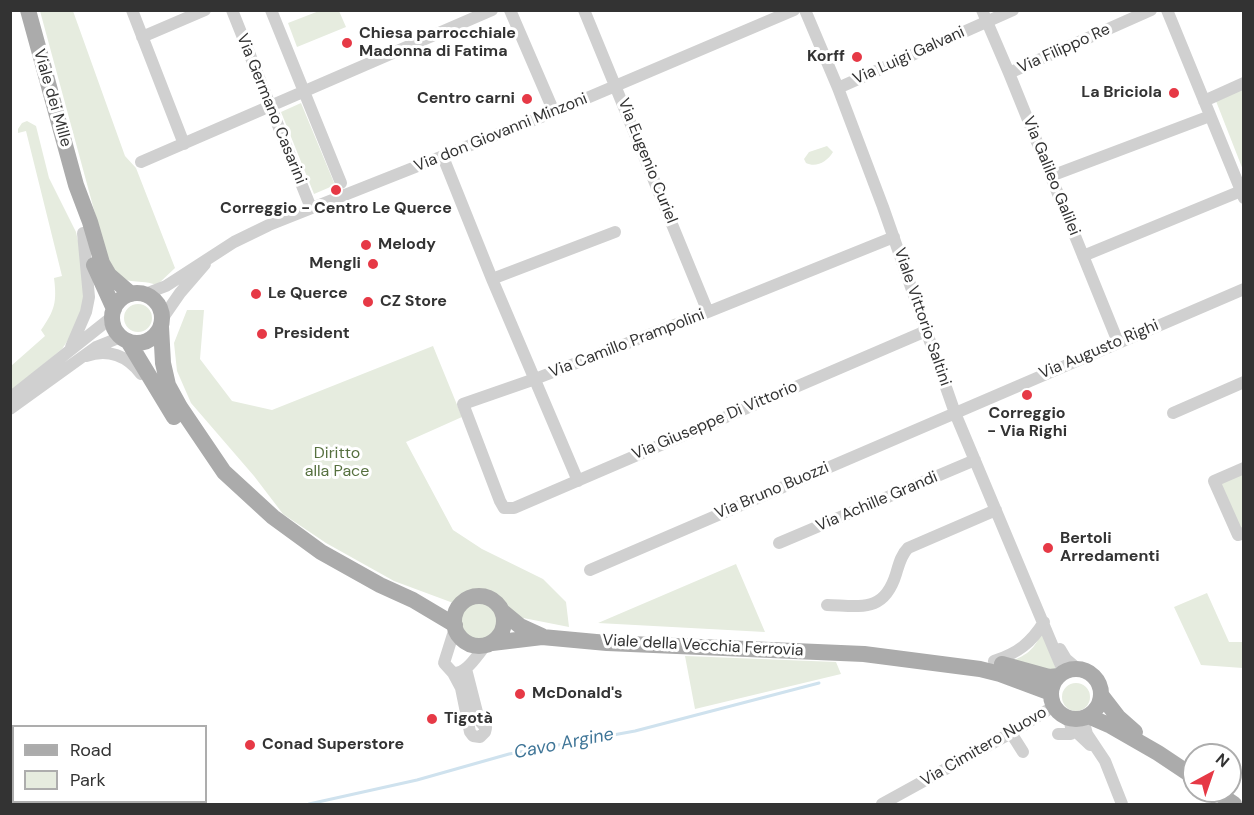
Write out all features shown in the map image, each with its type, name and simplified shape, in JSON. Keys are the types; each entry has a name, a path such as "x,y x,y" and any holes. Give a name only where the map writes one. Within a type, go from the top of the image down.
{"main road":[{"name":"Viale dei Mille","path":"28,10 76,185 105,268 116,281 158,304 161,323"},
{"name":"Viale dei Mille","path":"76,185 78,216 83,233 113,313 116,331 124,339"},
{"path":"113,313 124,297 138,294"},
{"path":"124,339 135,343 151,339 161,323"},
{"name":"Viale della Vecchia Ferrovia","path":"161,323 163,363 168,385 180,407 224,472 258,504 304,541 380,585 413,600 455,627 459,636 466,642 478,646 542,637 607,643 864,654 910,653 975,657 1049,677 1067,673"},
{"name":"Viale della Vecchia Ferrovia","path":"124,339 148,372 167,407 192,440 213,458"},
{"name":"Viale della Vecchia Ferrovia","path":"413,600 437,602 477,596 489,598 520,626 542,637"},
{"path":"455,627 457,609 467,599"},
{"path":"489,644 502,631 503,612"},
{"name":"Viale della Vecchia Ferrovia","path":"864,654 954,664 993,672 1052,700"},
{"path":"1078,721 1098,707 1100,687 1093,676 1067,673 1053,685 1052,700 1061,714 1078,721 1111,726 1182,769"},
{"path":"1101,695 1118,717 1158,753"}],"street":[{"path":"132,10 184,144"},
{"path":"142,37 205,10"},
{"name":"Via Germano Casarini","path":"232,10 311,208"},
{"path":"271,10 341,183"},
{"path":"141,162 492,10"},
{"path":"510,10 554,112"},
{"name":"Via Eugenio Curiel","path":"584,10 708,312"},
{"name":"Via don Giovanni Minzoni","path":"138,294 166,286 183,273 243,238 311,208 554,112 794,10"},
{"name":"Viale Vittorio Saltini","path":"805,10 838,88 894,237 955,413 1044,621 1066,659 1067,673"},
{"name":"Via Luigi Galvani","path":"838,88 984,16 1013,10"},
{"name":"Via Filippo Re","path":"1009,73 1151,10"},
{"path":"1083,256 1242,195 1167,10"},
{"name":"Via Galileo Galilei","path":"984,16 1118,342"},
{"path":"1204,100 1244,83"},
{"path":"1051,176 1210,116"},
{"path":"443,157 578,481"},
{"path":"492,279 615,232"},
{"name":"Viale dei Mille","path":"70,349 81,326 89,297 83,233"},
{"name":"Via Camillo Prampolini","path":"504,508 463,404 535,379 708,312 894,237"},
{"name":"Via don Giovanni Minzoni","path":"161,323 180,293 210,259"},
{"name":"Via Augusto Righi","path":"955,413 1244,289"},
{"path":"10,398 113,313"},
{"name":"Via Giuseppe Di Vittorio","path":"504,508 514,508 926,331"},
{"path":"10,409 105,342 124,339"},
{"path":"80,359 93,354 107,353 126,359 135,366 167,407"},
{"path":"1173,413 1244,382"},
{"name":"Via Bruno Buozzi","path":"590,570 955,413"},
{"name":"Via Achille Grandi","path":"779,543 975,460"},
{"path":"1244,468 1214,481 1238,535 1244,533"},
{"path":"827,605 867,607 878,603 891,588 903,554 908,548 996,510"},
{"path":"994,661 1021,650 1035,637 1044,621"},
{"path":"455,627 444,663 453,673 461,688 470,732 473,736 480,737 486,728 479,720 466,669"},
{"path":"453,673 462,673 489,644"},
{"name":"Via Cimitero Nuovo","path":"882,804 1011,733 1052,700"},
{"path":"1058,735 1071,734 1078,721 1105,761 1119,803"},
{"path":"1011,733 1023,752"}],"green space":[{"path":"40,11 73,11 125,156 136,168 175,268 157,285 126,280 109,265"},
{"path":"319,11 339,11 346,27 297,47 288,23"},
{"path":"1243,84 1243,170 1214,96"},
{"path":"301,103 335,185 314,194 281,112"},
{"path":"27,121 36,126 49,178 76,232 84,268 85,296 78,325 62,349 11,391 11,366 45,336 41,330 54,306 54,278 62,276 26,131 18,133 22,123"},
{"path":"827,146 833,152 828,159 817,164 806,163 804,159 809,152"},
{"path":"138,304 148,308 152,318 148,328 138,332 128,328 124,318 128,308"},
{"name":"Diritto alla Pace","path":"187,310 204,310 200,359 232,401 272,410 433,346 462,417 406,442 453,530 482,549 543,579 566,602 569,627 498,613 497,627 491,635 475,640 467,636 462,629 460,619 464,607 394,581 326,543 283,514 254,476 191,403 177,371 174,343"},
{"path":"1243,473 1243,529 1241,530 1220,483"},
{"path":"736,564 765,632 598,623"},
{"path":"1207,593 1229,642 1243,642 1243,668 1201,665 1174,607"},
{"path":"1042,632 1055,671 1011,661 1030,650"},
{"path":"685,656 836,662 841,674 695,709"},
{"path":"1076,683 1086,687 1090,697 1086,707 1076,711 1066,707 1062,697 1066,687"}],"waterway":[{"name":"Cavo Argine","path":"309,804 417,780 509,754 635,731 819,683"}],"place":[{"name":"Chiesa parrocchiale Madonna di Fatima","path":"347,43"},
{"name":"Korff","path":"857,57"},
{"name":"La Briciola","path":"1174,93"},
{"name":"Centro carni","path":"527,99"},
{"name":"Correggio - Centro Le Querce","path":"336,190"},
{"name":"Melody","path":"366,245"},
{"name":"Mengli","path":"373,264"},
{"name":"Le Querce","path":"256,294"},
{"name":"CZ Store","path":"368,302"},
{"name":"President","path":"262,334"},
{"name":"Correggio - Via Righi","path":"1027,395"},
{"name":"Bertoli Arredamenti","path":"1048,548"},
{"name":"McDonald's","path":"520,694"},
{"name":"Tigotà","path":"432,719"},
{"name":"Conad Superstore","path":"250,745"}]}
